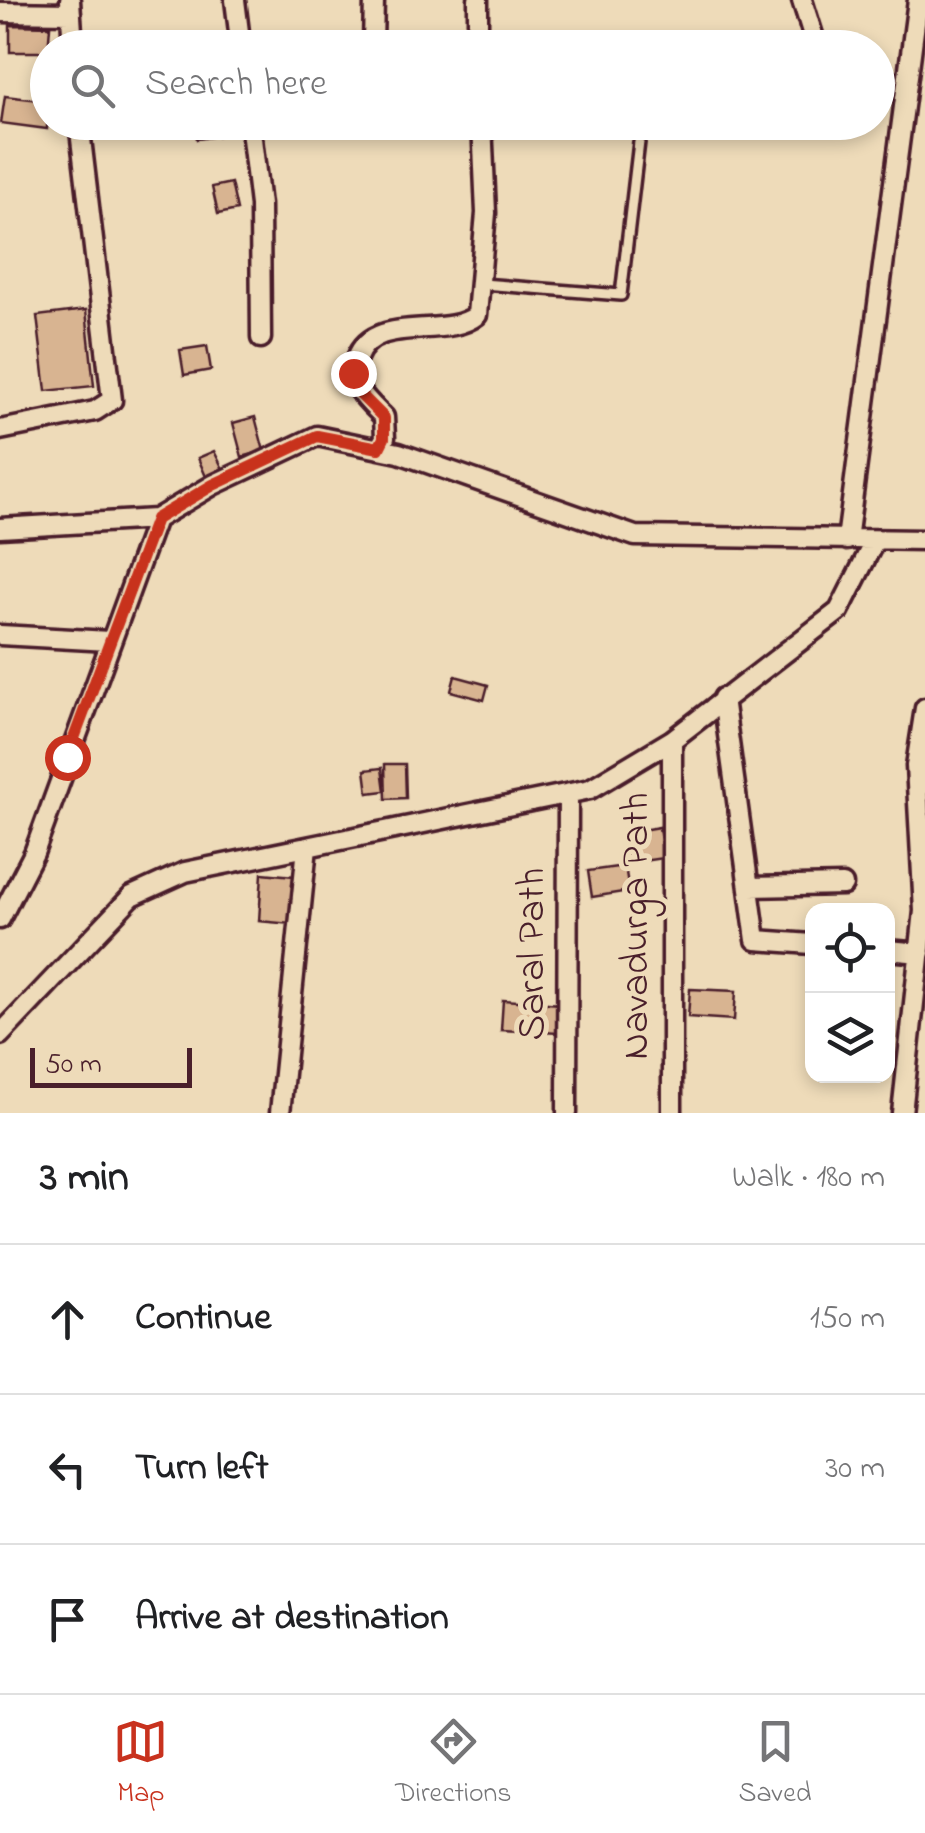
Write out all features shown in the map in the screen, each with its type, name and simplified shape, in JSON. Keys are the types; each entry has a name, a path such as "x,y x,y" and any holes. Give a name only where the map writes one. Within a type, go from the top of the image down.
{"street":[{"path":"235,0 239,30"},
{"path":"370,30 374,0"},
{"path":"478,0 478,30"},
{"path":"802,0 811,30"},
{"path":"847,540 918,0"},
{"path":"0,12 70,7"},
{"path":"0,430 95,411 112,400 81,140"},
{"path":"252,140 260,205 262,338"},
{"path":"379,448 384,438 384,418 358,392 353,373 368,340 387,332 463,326 477,315 486,213 483,140"},
{"path":"0,528 156,519 213,485 317,436 379,448 635,536 925,540"},
{"path":"0,919 34,853 156,519"},
{"path":"0,1035 132,896 185,872 590,789 672,740 839,611 875,540"},
{"path":"0,635 109,641"},
{"path":"723,698 756,940 805,944"},
{"path":"902,1113 924,911 916,766 925,708"},
{"name":"Navadurga Path","path":"672,740 672,1113"},
{"name":"Saral Path","path":"567,1113 568,796"},
{"path":"280,1113 307,846"},
{"path":"750,888 844,885"},
{"path":"895,951 920,953"}],"lane":[{"path":"482,284 621,295 639,142"}],"building":[{"path":"10,25 50,26 50,30 30,30 30,52 10,52"},
{"path":"5,96 30,99 30,127 1,123"},
{"path":"231,183 237,210 218,214 212,187"},
{"path":"86,310 94,386 46,391 37,316"},
{"path":"207,346 211,370 184,375 180,350"},
{"path":"255,417 264,451 242,457 233,423"},
{"path":"214,451 224,471 207,479 198,458"},
{"path":"455,676 488,685 484,700 451,691"},
{"path":"385,764 405,764 406,798 386,799"},
{"path":"382,768 385,791 368,793 365,770"},
{"path":"659,827 663,858 629,863 624,833"},
{"path":"625,866 629,891 592,897 588,871"},
{"path":"262,873 294,876 291,924 259,921"},
{"path":"690,989 736,991 734,1020 688,1017"},
{"path":"503,1000 561,1004 559,1033 501,1030"}],"route":[{"path":"67,757 156,519 213,485 317,436 379,448 384,438 384,418 358,392 353,373"}]}
